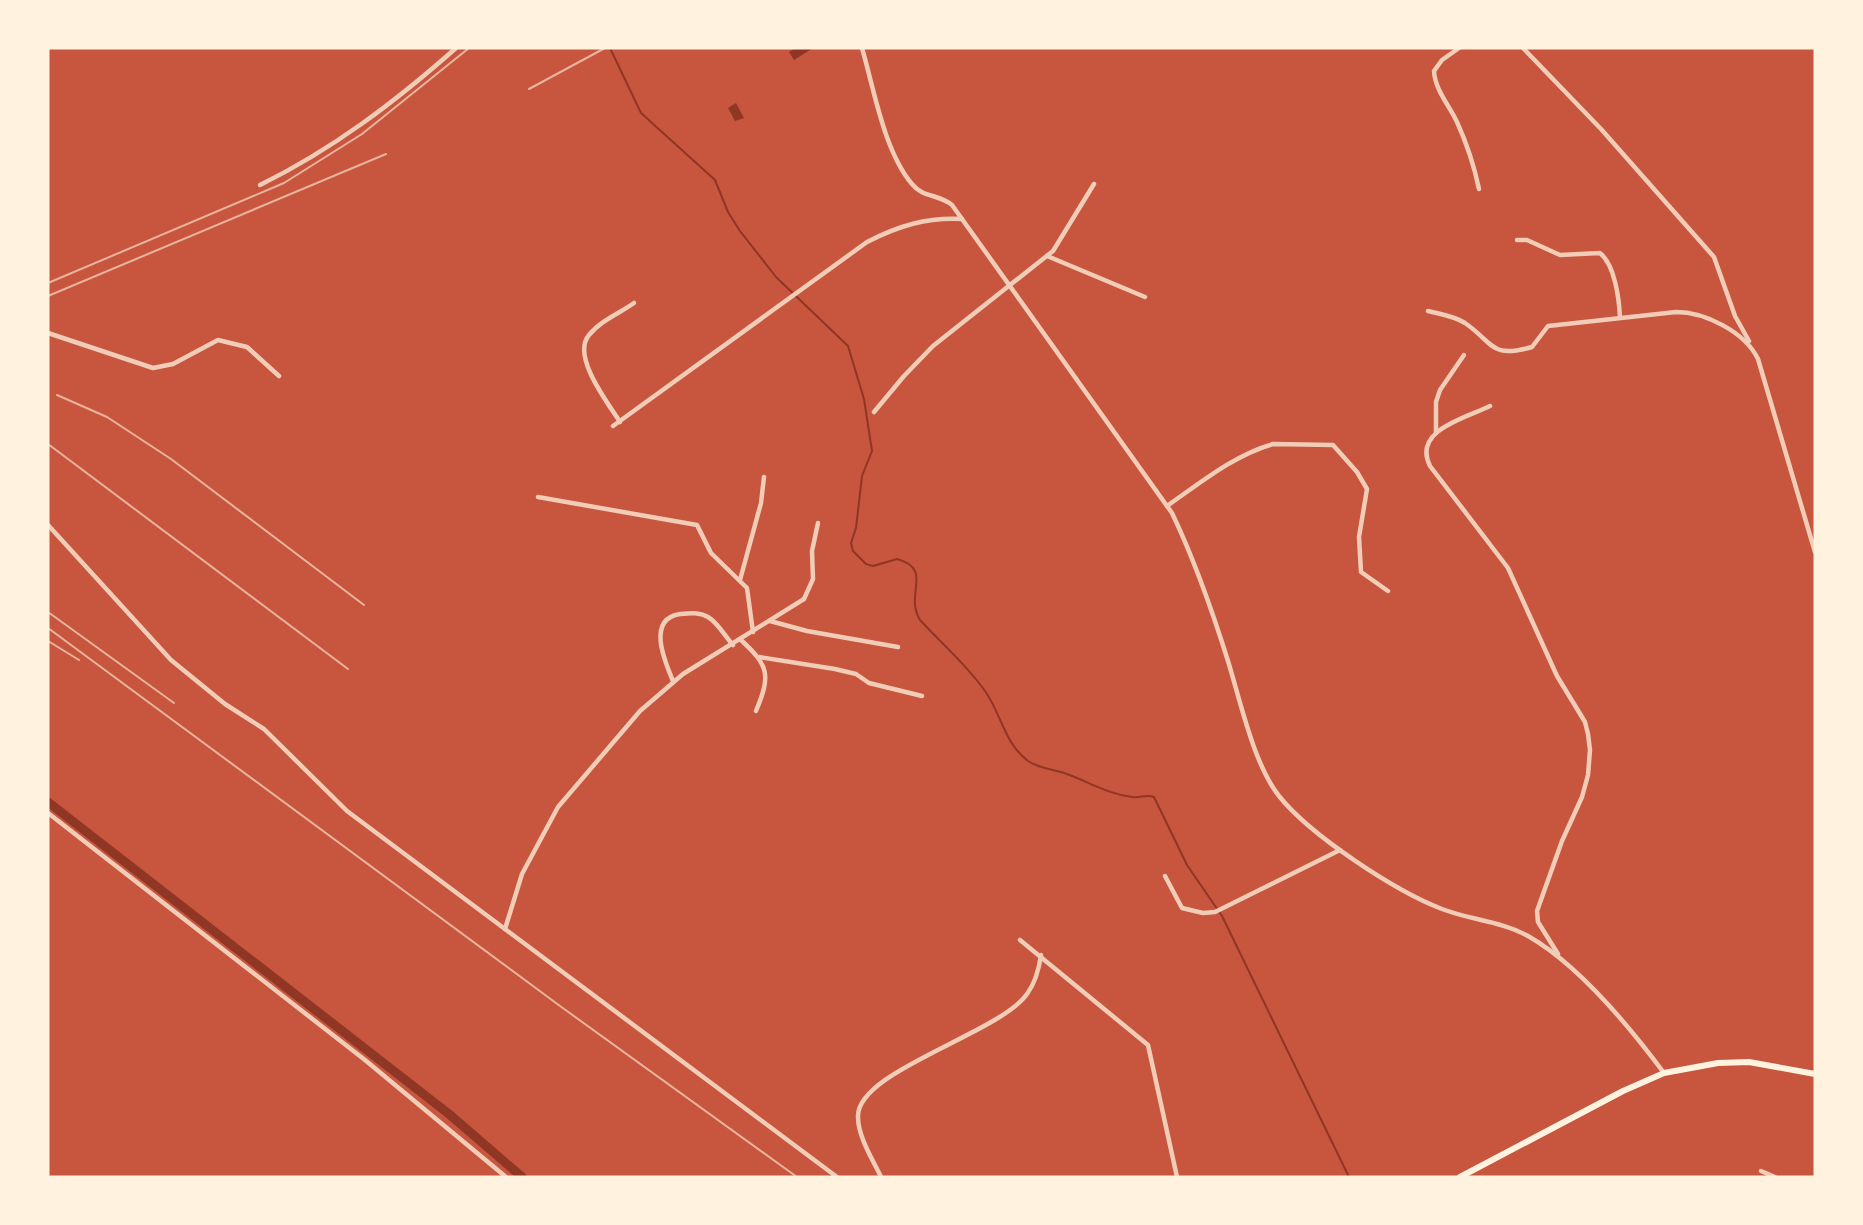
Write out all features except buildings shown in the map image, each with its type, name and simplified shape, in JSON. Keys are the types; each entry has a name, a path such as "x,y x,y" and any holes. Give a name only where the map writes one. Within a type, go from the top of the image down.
{"main road":[{"path":"1460,1177 1623,1091 1664,1073 1718,1063 1749,1062 1815,1074"}],"street":[{"path":"260,186 308,160 376,115 456,48"},
{"path":"862,48 890,143 911,183 926,195 944,198 962,219 1167,506 1196,562 1256,752 1278,795 1311,828 1340,850 1440,909 1508,927 1560,956"},
{"path":"1459,48 1434,71 1434,81 1456,120 1473,161 1479,189"},
{"path":"1522,48 1601,129 1714,257 1735,316 1758,359 1815,552"},
{"path":"874,412 933,346 1047,256 1060,241 1076,210 1094,184"},
{"path":"613,426 867,243 892,229 939,218 962,219"},
{"path":"1517,240 1527,240 1560,255 1600,254 1607,260 1610,269 1620,317"},
{"path":"1047,256 1145,297"},
{"path":"620,422 590,371 584,347 587,336 634,303"},
{"path":"1428,311 1465,323 1494,350 1532,347 1548,326 1620,317 1690,312 1707,318 1749,344"},
{"path":"48,333 153,368 173,364 218,340 246,347 279,376"},
{"path":"1436,433 1436,402 1440,390 1464,355"},
{"path":"1490,406 1451,422 1436,433 1426,447 1424,455 1508,568 1557,676 1585,722 1588,734 1590,750 1588,775 1582,797 1562,842 1537,910 1538,922 1560,956 1646,1049 1664,1073"},
{"path":"1167,506 1237,460 1264,447 1273,444 1333,445 1357,472 1367,489 1359,537 1361,572 1388,591"},
{"path":"740,580 761,503 764,477"},
{"path":"538,496 697,525 711,553 747,588 753,632"},
{"path":"505,929 522,874 558,807 640,711 673,681 804,599 813,579 812,551 818,523"},
{"path":"48,525 171,660 225,704 272,736 347,811 837,1177"},
{"path":"673,681 660,644 664,622 671,616 698,613 706,616 733,645"},
{"path":"770,621 807,631 898,647"},
{"path":"741,640 759,657 766,669 766,678 756,711"},
{"path":"759,657 856,674 869,683 922,696"},
{"path":"48,813 365,1060 506,1177"},
{"path":"1165,876 1182,908 1188,911 1215,912 1340,850"},
{"path":"1020,940 1148,1045 1177,1177"},
{"path":"881,1177 858,1119 861,1103 865,1097 899,1070 999,1017 1021,1001 1035,980 1041,955"},
{"path":"1761,1171 1775,1177"}],"shaded area":[{"path":"795,48 813,48 794,60 789,52"},
{"path":"736,103 744,118 735,121 728,108"}],"waterway":[{"path":"610,48 641,113 715,180 728,212 776,277 848,346 864,399 872,451 862,476 856,528 851,543 853,551 866,564 873,566 897,559 908,563 914,569 916,610 920,620 978,681 1013,746 1028,761 1115,793 1132,797 1154,797 1187,865 1222,916 1349,1177"},
{"path":"48,802 449,1114 522,1177"}],"railway":[{"path":"48,283 284,183 362,134 469,48"},
{"path":"529,89 605,48"},
{"path":"48,296 386,154"},
{"path":"57,395 107,417 171,459 364,605"},
{"path":"48,444 348,669"},
{"path":"48,612 174,703"},
{"path":"48,628 560,1006 797,1177"},
{"path":"48,641 79,660"}]}
